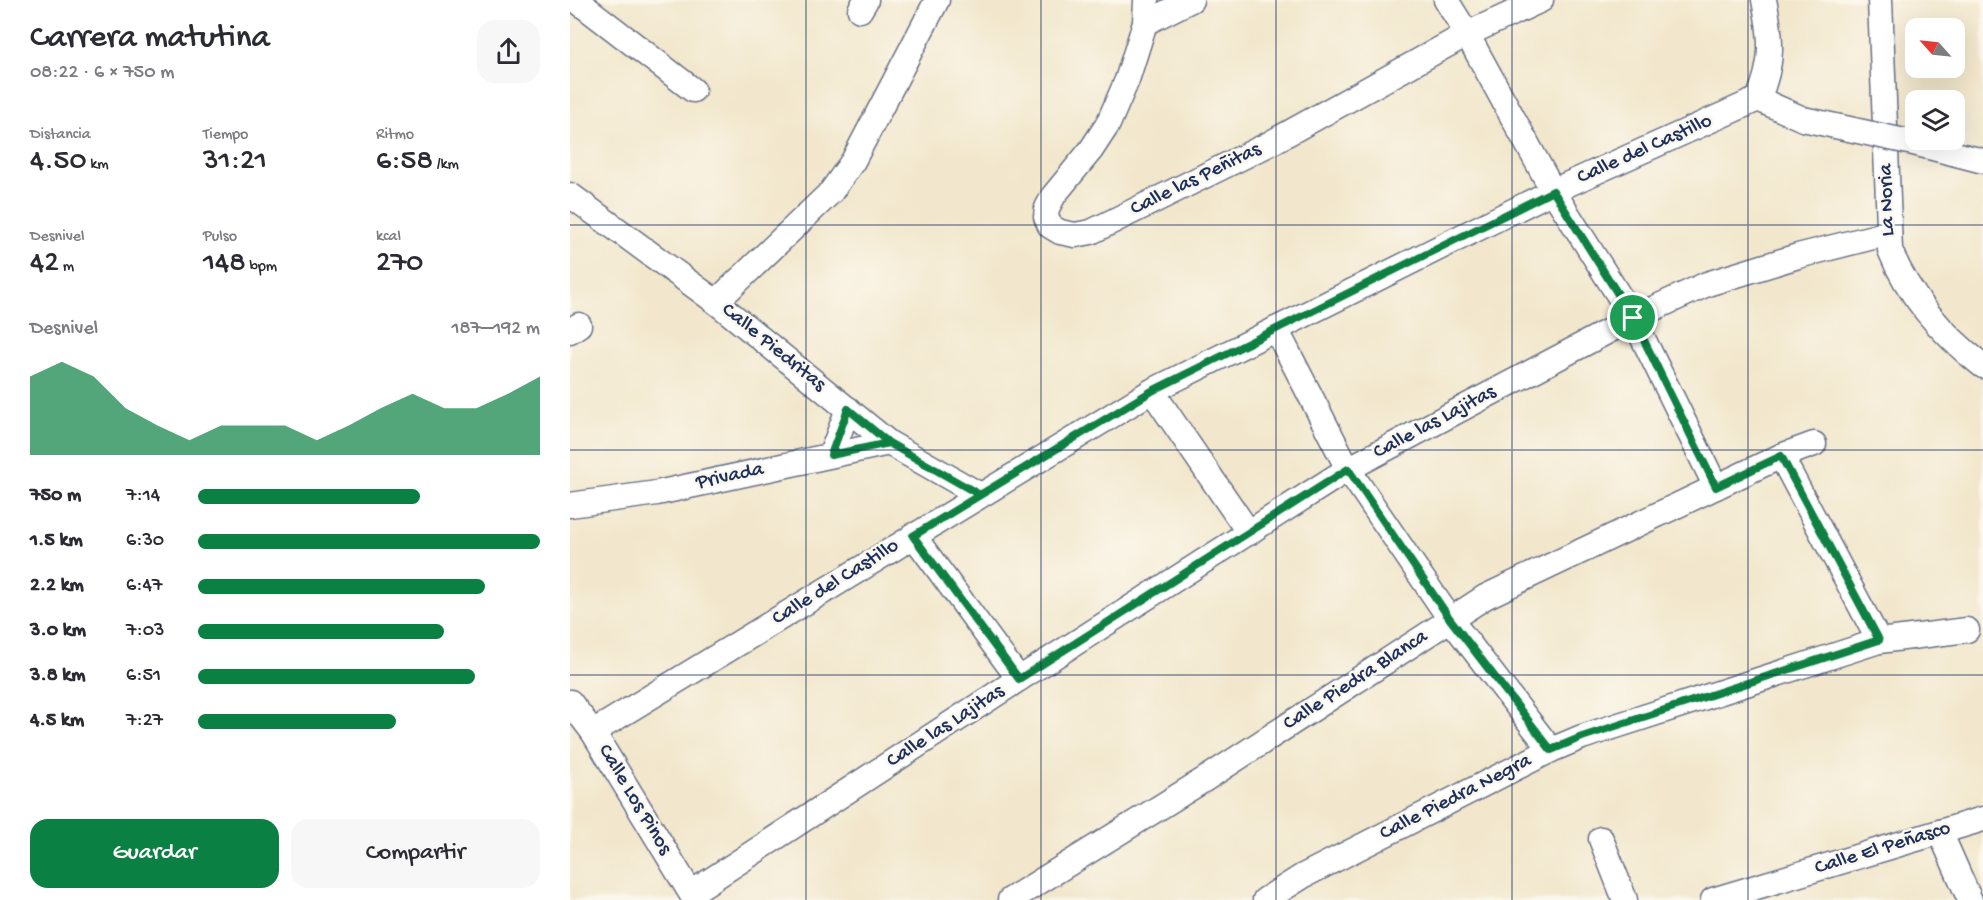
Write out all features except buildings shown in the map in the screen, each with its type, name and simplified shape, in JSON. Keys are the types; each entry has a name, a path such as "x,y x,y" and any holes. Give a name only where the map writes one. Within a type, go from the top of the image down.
{"street":[{"path":"576,0 693,90"},
{"path":"716,302 831,192 853,161 937,0"},
{"path":"1146,12 1191,0"},
{"path":"1446,0 1553,191 1633,318 1716,487"},
{"name":"Calle las Peñitas","path":"1146,12 1127,80 1108,124 1091,150 1054,195 1047,208 1046,217 1050,226 1060,232 1075,235 1091,232 1267,145 1467,34 1541,0"},
{"path":"1764,0 1770,27 1770,59 1767,79 1758,99 1803,119 1983,161"},
{"name":"La Noria","path":"1880,0 1890,250 1898,271 1944,333 1983,366"},
{"name":"Calle del Castillo","path":"593,732 1152,391 1553,191 1758,99"},
{"name":"Calle Piedritas","path":"570,195 716,302 889,443 980,495"},
{"name":"Calle las Lajitas","path":"692,897 1019,679 1348,469 1633,318 1707,284 1798,256 1889,233"},
{"path":"1276,329 1348,469 1450,619 1551,750"},
{"path":"1152,391 1249,533"},
{"path":"831,455 848,409"},
{"name":"Privada","path":"570,505 657,493 889,443"},
{"name":"Calle Piedra Blanca","path":"1010,900 1207,778 1485,597 1781,456 1814,444"},
{"path":"1781,456 1879,640"},
{"path":"913,536 1019,679"},
{"name":"Calle Piedra Negra","path":"1265,900 1303,876 1551,750 1582,737 1879,640 1967,630"},
{"name":"Calle Los Pinos","path":"570,702 593,732 692,897"},
{"name":"Calle El Peñasco","path":"1713,900 1983,819"},
{"path":"1940,832 1970,900"},
{"path":"1601,839 1625,900"}],"route":[{"path":"1633,318 1553,191 1152,391 980,495 889,443 831,455 848,409 889,443 935,469 980,495 913,536 1019,679 1348,469 1450,619 1551,750 1582,737 1879,640 1781,456 1716,487 1633,318"}]}
